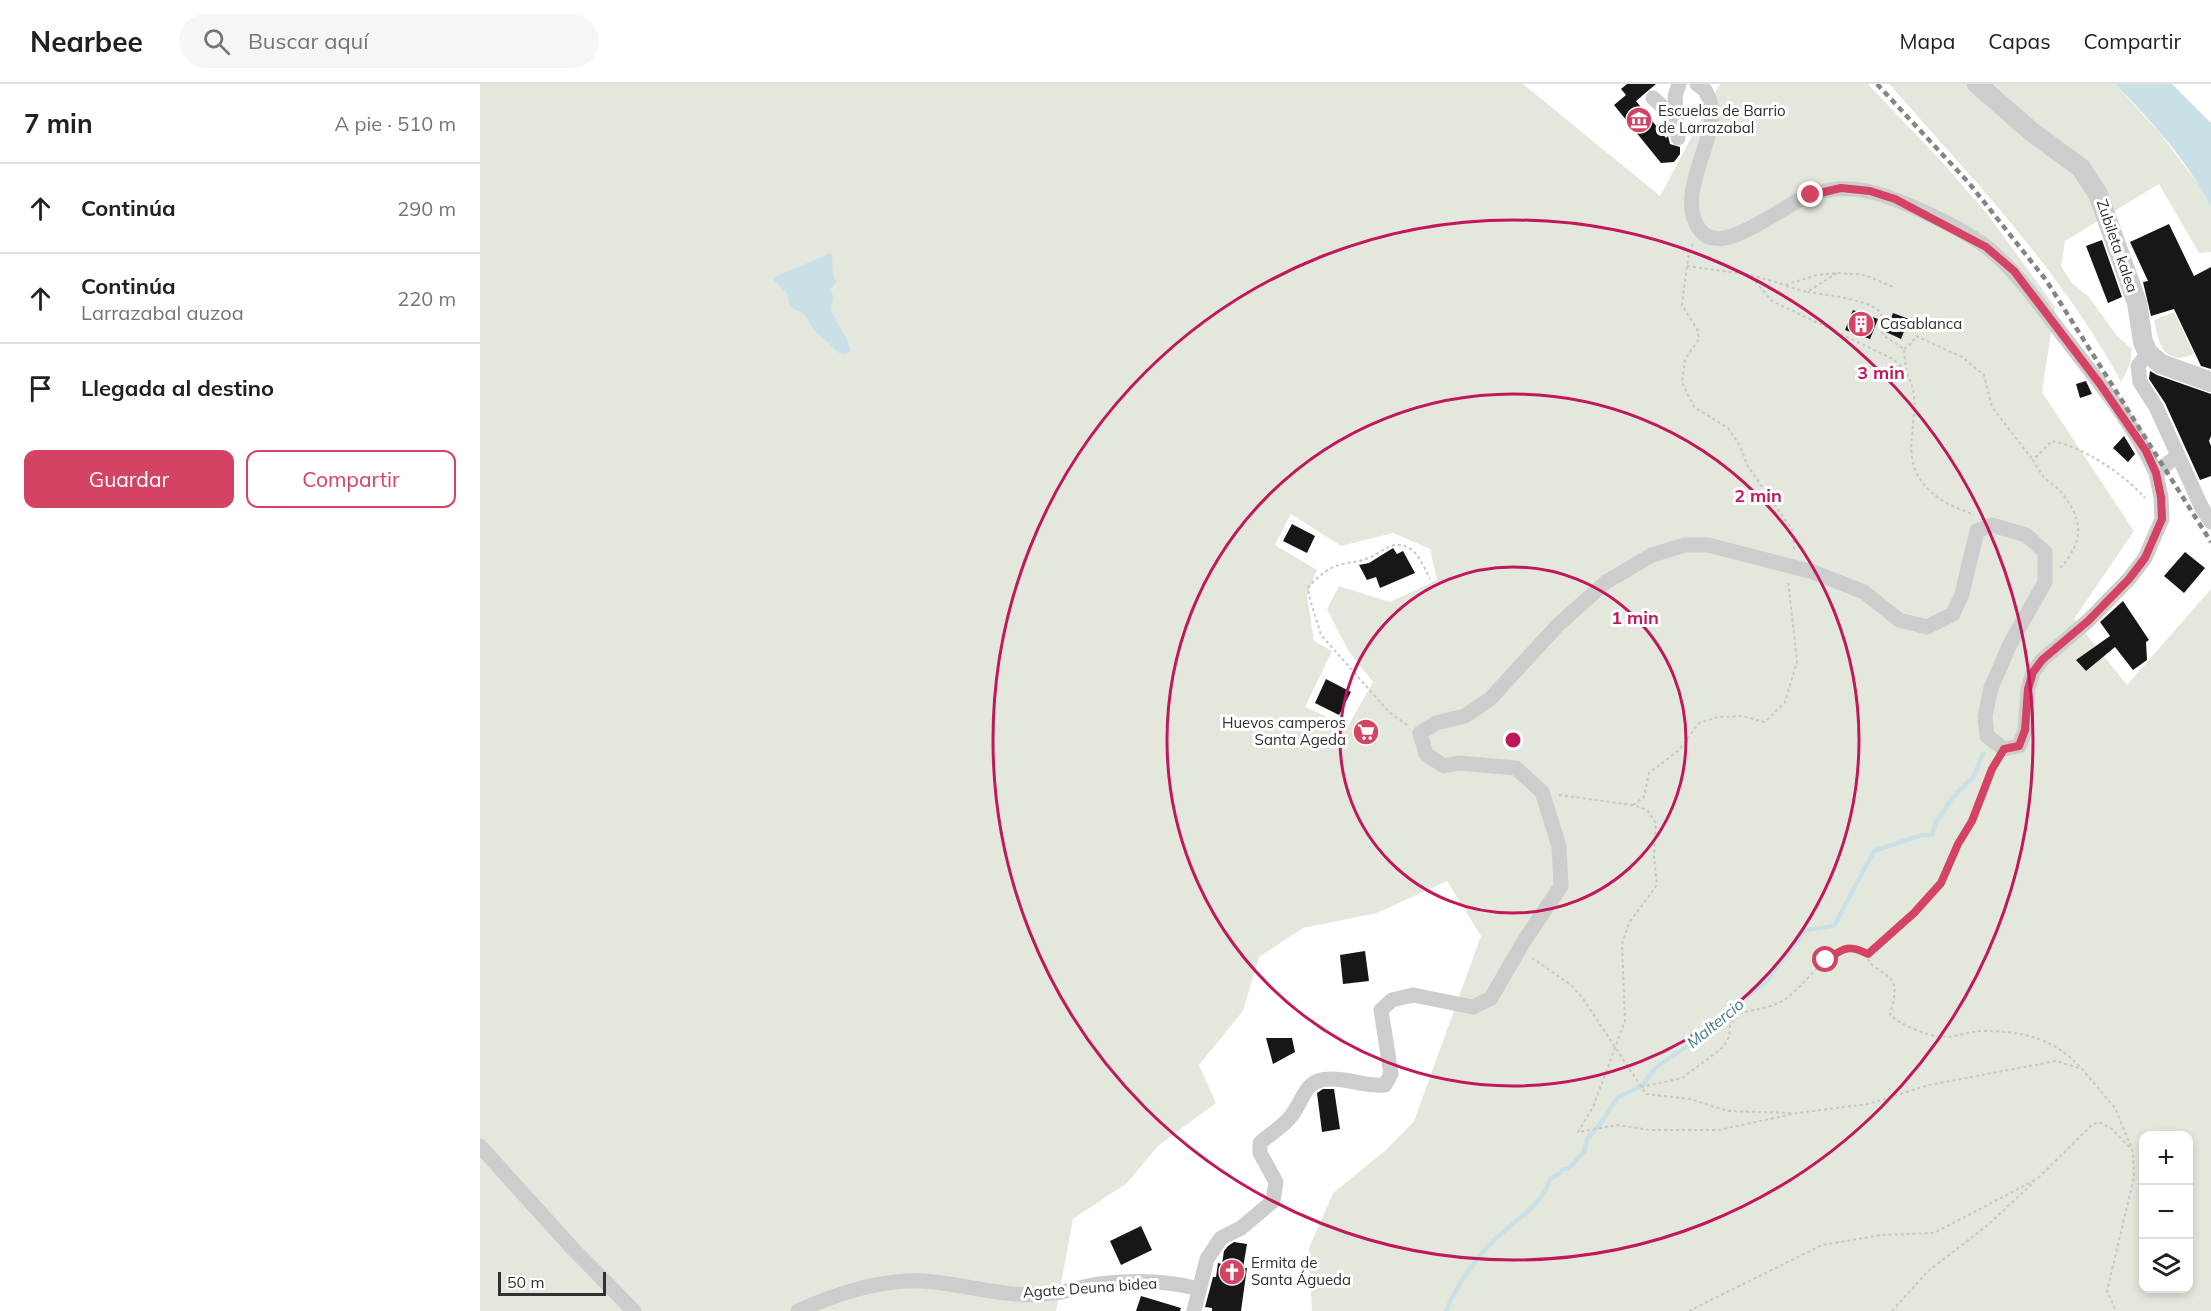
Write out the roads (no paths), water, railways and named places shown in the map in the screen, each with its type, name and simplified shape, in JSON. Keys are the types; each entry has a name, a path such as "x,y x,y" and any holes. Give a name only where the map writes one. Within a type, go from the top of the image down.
{"street":[{"path":"1678,138 1675,96 1679,84"},
{"path":"1194,1311 1207,1259 1221,1238 1240,1228 1273,1201 1276,1182 1260,1153 1260,1143 1291,1116 1306,1087 1315,1081 1329,1078 1374,1086 1384,1085 1391,1074 1381,1010 1392,1000 1413,995 1473,1007 1491,998 1520,948 1561,886 1559,846 1542,792 1516,768 1458,764 1444,766 1426,754 1420,733 1436,723 1465,716 1490,699 1558,625 1606,582 1652,555 1685,545 1708,545 1813,573 1864,592 1899,620 1927,627 1953,614 1962,594 1977,531 1992,525 2026,535 2045,552 2045,582 2010,644 1991,688 1985,716 1987,736 2004,749 2019,746 2025,730 2028,689 2033,672 2042,660 2088,621 2129,579 2145,558 2162,519 2161,497 2156,473 2146,451 2100,384 2014,271 1986,247 1956,229 1895,199 1870,191 1841,188 1811,195 1738,235 1722,240 1709,238 1700,231 1692,217 1692,195 1712,116 1705,90 1697,84"},
{"name":"Zubileta kalea","path":"1977,84 2032,132 2081,168 2098,194 2136,303 2143,342 2148,353"},
{"path":"1653,98 1675,117"},
{"path":"2211,382 2161,364 2148,353 2138,366 2140,382 2156,406 2202,508 2211,522"},
{"path":"2156,473 2178,454"},
{"path":"480,1146 574,1250 634,1311"},
{"name":"Agate Deuna bidea","path":"798,1311 826,1298 893,1281 923,1281 1014,1293 1044,1294 1099,1284 1146,1280 1199,1288"}],"water":[{"path":"2115,84 2172,84 2211,123 2211,207 2192,174 2168,142"},
{"path":"831,253 833,275 837,282 829,290 833,295 831,311 851,350 846,355 839,353 814,330 803,313 793,309 788,295 772,278"}],"waterway":[{"name":"Maltercio","path":"1446,1311 1460,1284 1477,1259 1497,1237 1533,1206 1547,1188 1550,1179 1563,1169 1568,1169 1584,1152 1587,1139 1601,1123 1617,1098 1643,1085 1655,1068 1702,1036 1713,1022 1765,983 1806,930 1834,926 1874,851 1922,835 1932,835 1936,822 1953,797 1974,776 1983,754"}],"railway":[{"path":"1877,84 1969,183 2046,280 2211,542"}],"place":[{"name":"Escuelas de Barrio de Larrazabal","path":"1639,120"},
{"name":"Casablanca","path":"1861,324"},
{"name":"Huevos camperos Santa Ageda","path":"1366,732"},
{"name":"Ermita de Santa Águeda","path":"1232,1272"}]}
